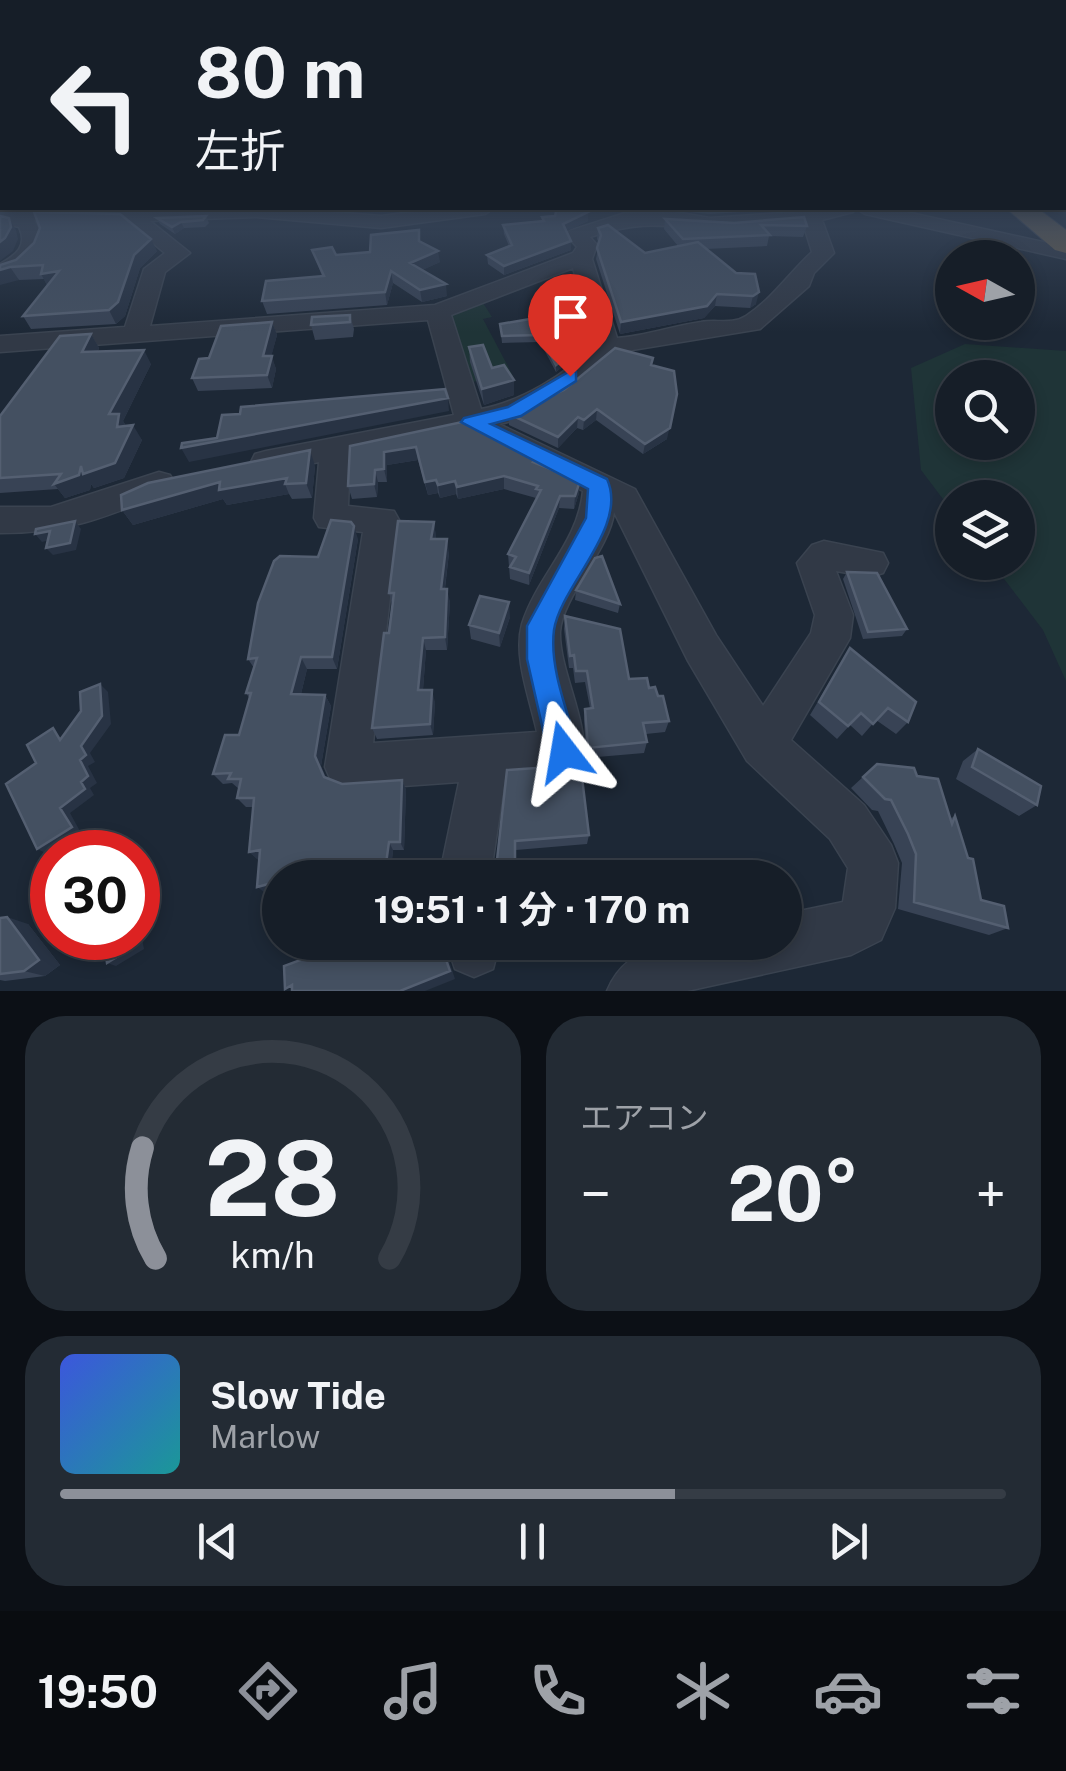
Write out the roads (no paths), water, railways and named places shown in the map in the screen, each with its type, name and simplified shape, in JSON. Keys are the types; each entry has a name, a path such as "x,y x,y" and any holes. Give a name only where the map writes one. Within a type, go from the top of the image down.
{"street":[{"path":"0,272 25,260 33,239"},
{"path":"135,334 155,269 179,254 161,239"},
{"path":"577,239 607,346"},
{"path":"0,344 438,312 591,239"},
{"path":"234,468 514,412 592,363 607,346 642,344 705,328 722,330 751,324 800,281 804,271 822,253 818,239"},
{"path":"1005,239 1066,253"},
{"path":"438,312 471,422 622,496 702,648 763,745 848,822 873,863 868,908 862,922 851,929 802,938"},
{"path":"335,446 331,518 382,520 348,767 564,752 541,659 541,626 598,518 599,485"},
{"path":"0,520 51,520 90,510 148,485 182,478"},
{"path":"763,745 830,638 834,615 814,563 824,555 870,562"},
{"path":"468,860 486,758"},
{"path":"636,991 660,970 704,960"}]}
